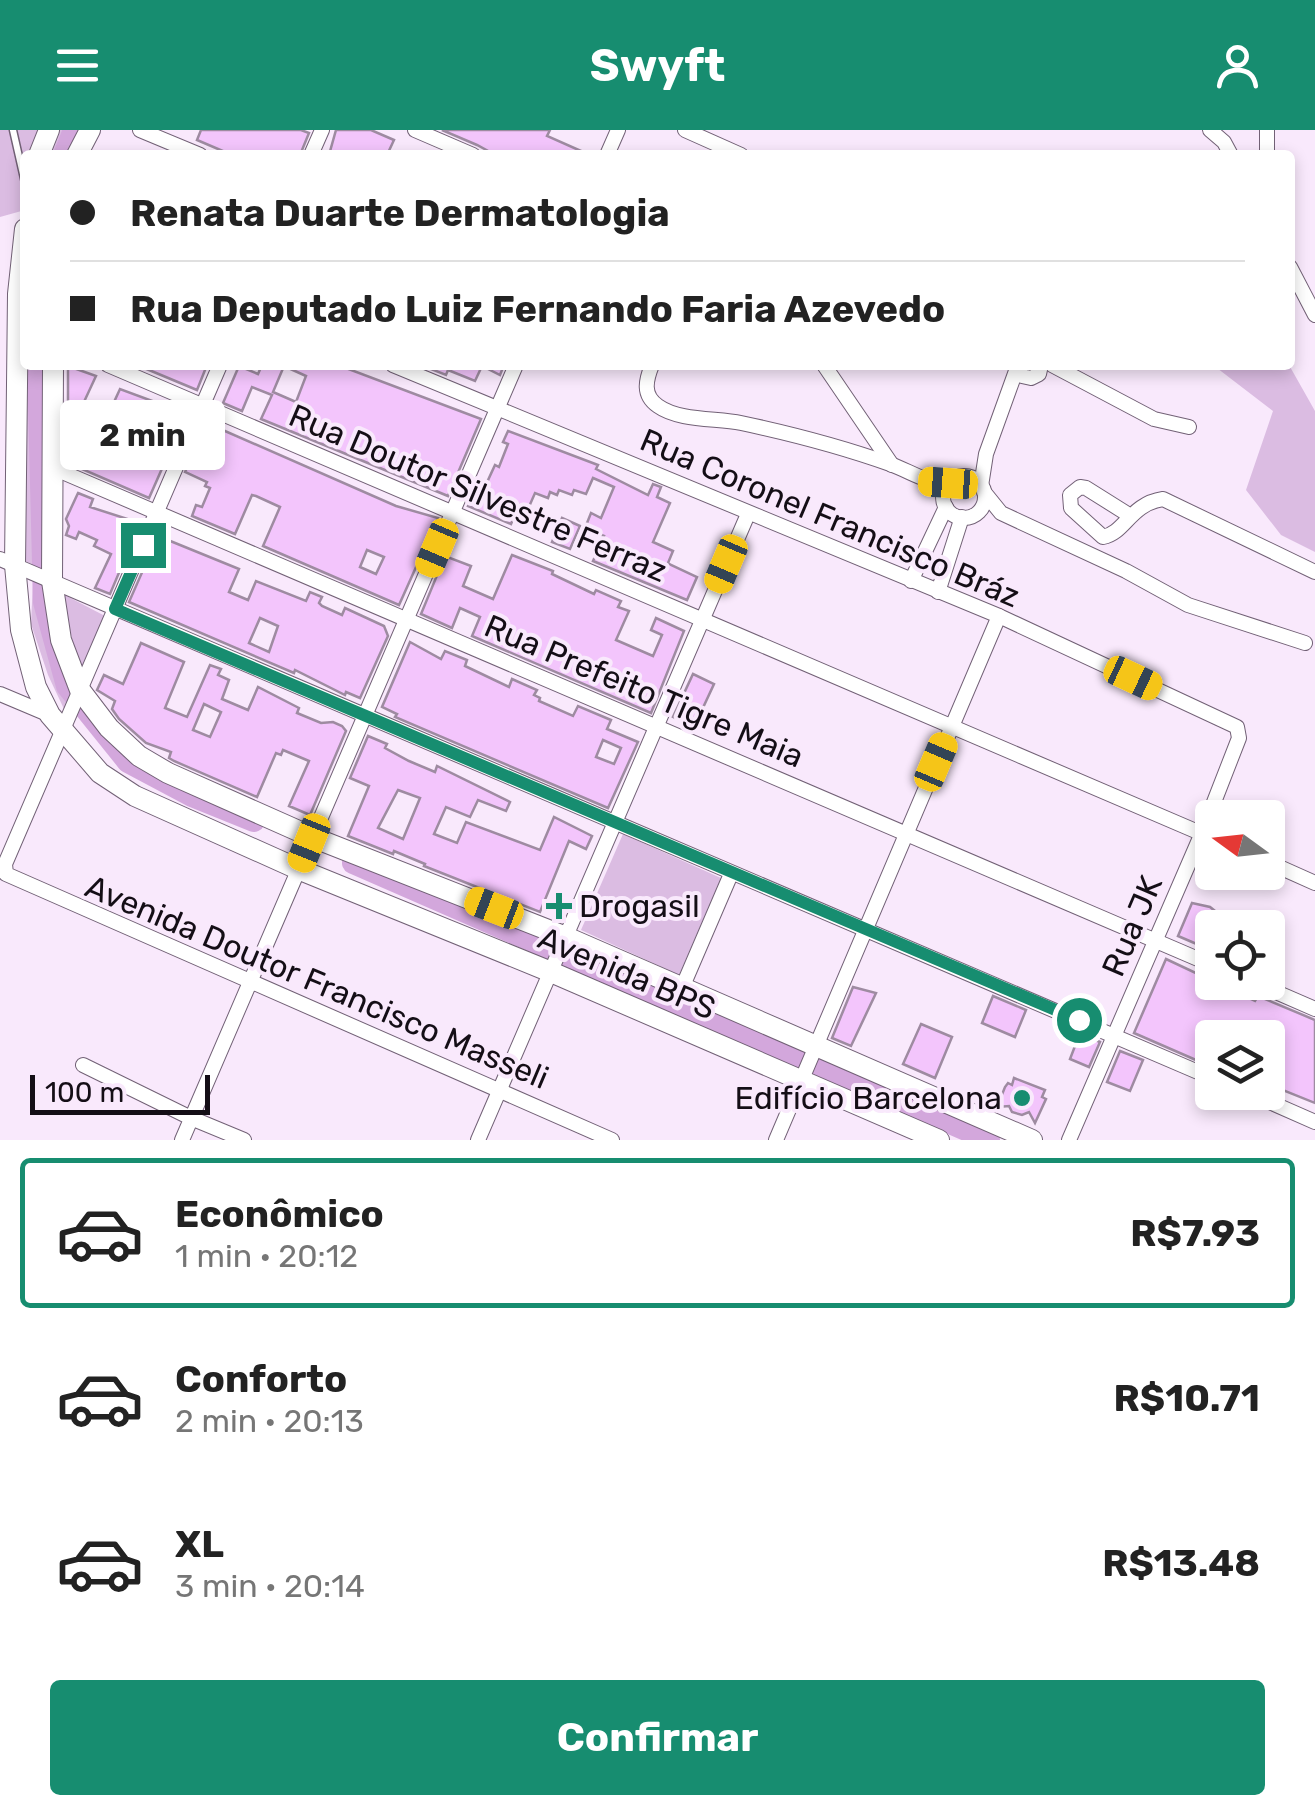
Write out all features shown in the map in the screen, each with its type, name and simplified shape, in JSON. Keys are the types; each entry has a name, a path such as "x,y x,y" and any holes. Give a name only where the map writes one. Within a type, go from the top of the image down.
{"main road":[{"name":"Avenida BPS","path":"20,275 14,565 21,630 36,687 100,773 135,796 552,970 939,1140"},
{"name":"Avenida BPS","path":"53,370 48,580 61,640 79,693 139,756 311,840 682,988 1032,1140"}],"street":[{"path":"140,130 188,150"},
{"path":"416,130 462,150"},
{"path":"685,130 731,150"},
{"path":"1210,130 1228,150"},
{"path":"1295,277 1315,315"},
{"name":"Rua Doutor Silvestre Ferraz","path":"120,370 1195,830"},
{"path":"0,694 60,723 79,693 218,370"},
{"name":"Rua Coronel Francisco Bráz","path":"405,370 999,616 1233,724 1240,732"},
{"path":"182,1140 514,370"},
{"path":"650,370 647,396 672,413 745,424 892,465 925,481 948,483 966,476 986,454"},
{"path":"827,370 892,465"},
{"path":"938,592 968,516 981,508 986,454 1016,370"},
{"path":"1061,370 1154,419 1188,427"},
{"path":"1010,389 1037,372"},
{"name":"Rua Prefeito Tigre Maia","path":"53,468 1195,958"},
{"path":"966,476 983,489 1001,512 1188,605 1304,644"},
{"path":"925,481 929,491 968,516 1001,512"},
{"path":"910,581 945,504 948,483"},
{"path":"1128,515 1148,502 1163,500 1315,572"},
{"path":"478,1140 748,514"},
{"path":"14,565 1195,1071"},
{"path":"776,1140 999,616"},
{"name":"Avenida Doutor Francisco Masseli","path":"60,723 4,869 10,878 612,1140"},
{"name":"Rua JK","path":"1219,800 1240,732"},
{"name":"Rua JK","path":"1070,1140 1156,941 1195,862"},
{"path":"1285,870 1315,883"},
{"path":"682,988 731,874"},
{"path":"1285,996 1315,1009"},
{"path":"83,1065 244,1140"},
{"path":"1285,1109 1315,1122"}],"lane":[{"path":"13,130 20,161"}],"shaded area":[{"path":"0,130 81,130 74,150 20,150 20,211 0,217"},
{"path":"25,370 46,370 49,572 25,561"},
{"path":"1220,370 1292,370 1315,411 1315,552 1281,535 1246,490 1273,411"},
{"path":"33,580 45,587 72,690 64,709 31,624"},
{"path":"61,593 105,616 81,676"},
{"path":"623,834 721,878 679,975 581,930"}],"building":[{"path":"201,130 309,133 302,150 220,150 197,140"},
{"path":"336,130 371,130 394,140 389,150 330,150"},
{"path":"442,130 550,130 547,136 579,150 486,150"},
{"path":"68,370 96,376 83,404 108,415 120,389 182,412 158,461 164,464 149,498 68,463"},
{"path":"149,370 205,370 197,390"},
{"path":"237,370 258,374 260,370 282,370 273,392 296,402 306,376 293,370 351,370 481,419 448,496 261,419 272,395 252,387 242,411 223,403"},
{"path":"448,370 480,370 475,381"},
{"path":"209,424 396,506 438,518 399,605 263,546 280,507 256,496 252,495 235,534 192,516 196,505 202,507 210,488 205,486 207,482 185,472","holes":["367,550 384,557 376,574 360,567"]},
{"path":"508,431 598,465 596,469 648,495 653,484 661,487 657,497 670,503 653,542 673,551 668,563 697,577 687,600 593,561 604,536 585,528 591,513 601,518 614,487 593,478 586,494 574,490 572,495 559,490 557,495 550,492 548,498 535,493 528,509 519,505 511,524 468,506 472,496 478,498 483,491 495,465 499,467 508,444 503,442"},
{"path":"78,493 93,499 90,507 140,523 110,594 95,588 111,554 94,546 97,540 79,532 76,539 66,535 66,519"},
{"path":"562,518 580,526 570,549 552,542"},
{"path":"158,536 239,569 229,592 248,600 256,581 306,601 310,592 322,597 322,606 342,615 345,608 384,626 388,636 360,698 129,602","holes":["260,618 278,626 269,652 249,643"]},
{"path":"512,555 553,571 552,574 594,594 596,590 621,601 618,607 629,611 616,640 653,656 662,635 651,630 656,618 684,631 651,713 472,636 480,617 460,608 452,628 421,614 445,556 471,566 463,586 493,599"},
{"path":"410,642 441,659 445,651 467,660 465,666 509,687 512,679 537,690 534,695 539,701 573,716 578,706 611,720 607,729 638,742 608,808 395,717 397,714 382,707","holes":["603,740 621,748 614,764 596,757"]},
{"path":"141,643 184,662 165,708 187,717 210,665 221,669 218,675 229,680 222,699 248,710 258,687 299,708 297,713 342,726 346,731 310,815 289,806 309,761 283,750 281,755 276,753 257,797 174,761 169,758 171,752 146,743 119,719 112,709 115,701 97,690 104,675 123,684","holes":["204,704 221,712 210,737 193,730"]},
{"path":"693,674 714,684 694,727 673,717"},
{"path":"368,736 387,744 385,748 409,761 435,772 437,766 510,802 506,811 478,800 470,817 446,807 434,834 457,843 466,822 540,850 554,817 592,836 586,849 569,841 540,912 348,836 369,786 350,778","holes":["398,790 420,798 403,839 378,828"]},
{"path":"1192,903 1214,910 1195,910 1195,943 1178,936"},
{"path":"1166,959 1195,973 1195,1000 1268,1000 1315,1020 1315,1103 1285,1091 1285,1020 1195,1020 1195,1060 1134,1033"},
{"path":"853,987 876,993 851,1046 832,1038"},
{"path":"993,996 1026,1010 1015,1037 982,1023"},
{"path":"921,1024 952,1037 935,1078 903,1064"},
{"path":"1080,1033 1100,1042 1089,1067 1070,1059"},
{"path":"1120,1051 1143,1060 1130,1091 1107,1082"},
{"name":"Edifício Barcelona","path":"1014,1078 1045,1090 1042,1097 1046,1099 1035,1123 1029,1112 1022,1115 1012,1112 1009,1106 997,1107 1005,1087 1008,1083 1012,1085"}],"waterway":[{"path":"66,150 74,130"},
{"path":"38,370 44,602 67,686 128,762 192,796 254,821"},
{"path":"353,863 989,1140"}],"place":[{"name":"Drogasil","path":"559,906"},
{"name":"Edifício Barcelona","path":"1022,1098"}],"route":[{"path":"143,545 115,609 1079,1020"}]}
